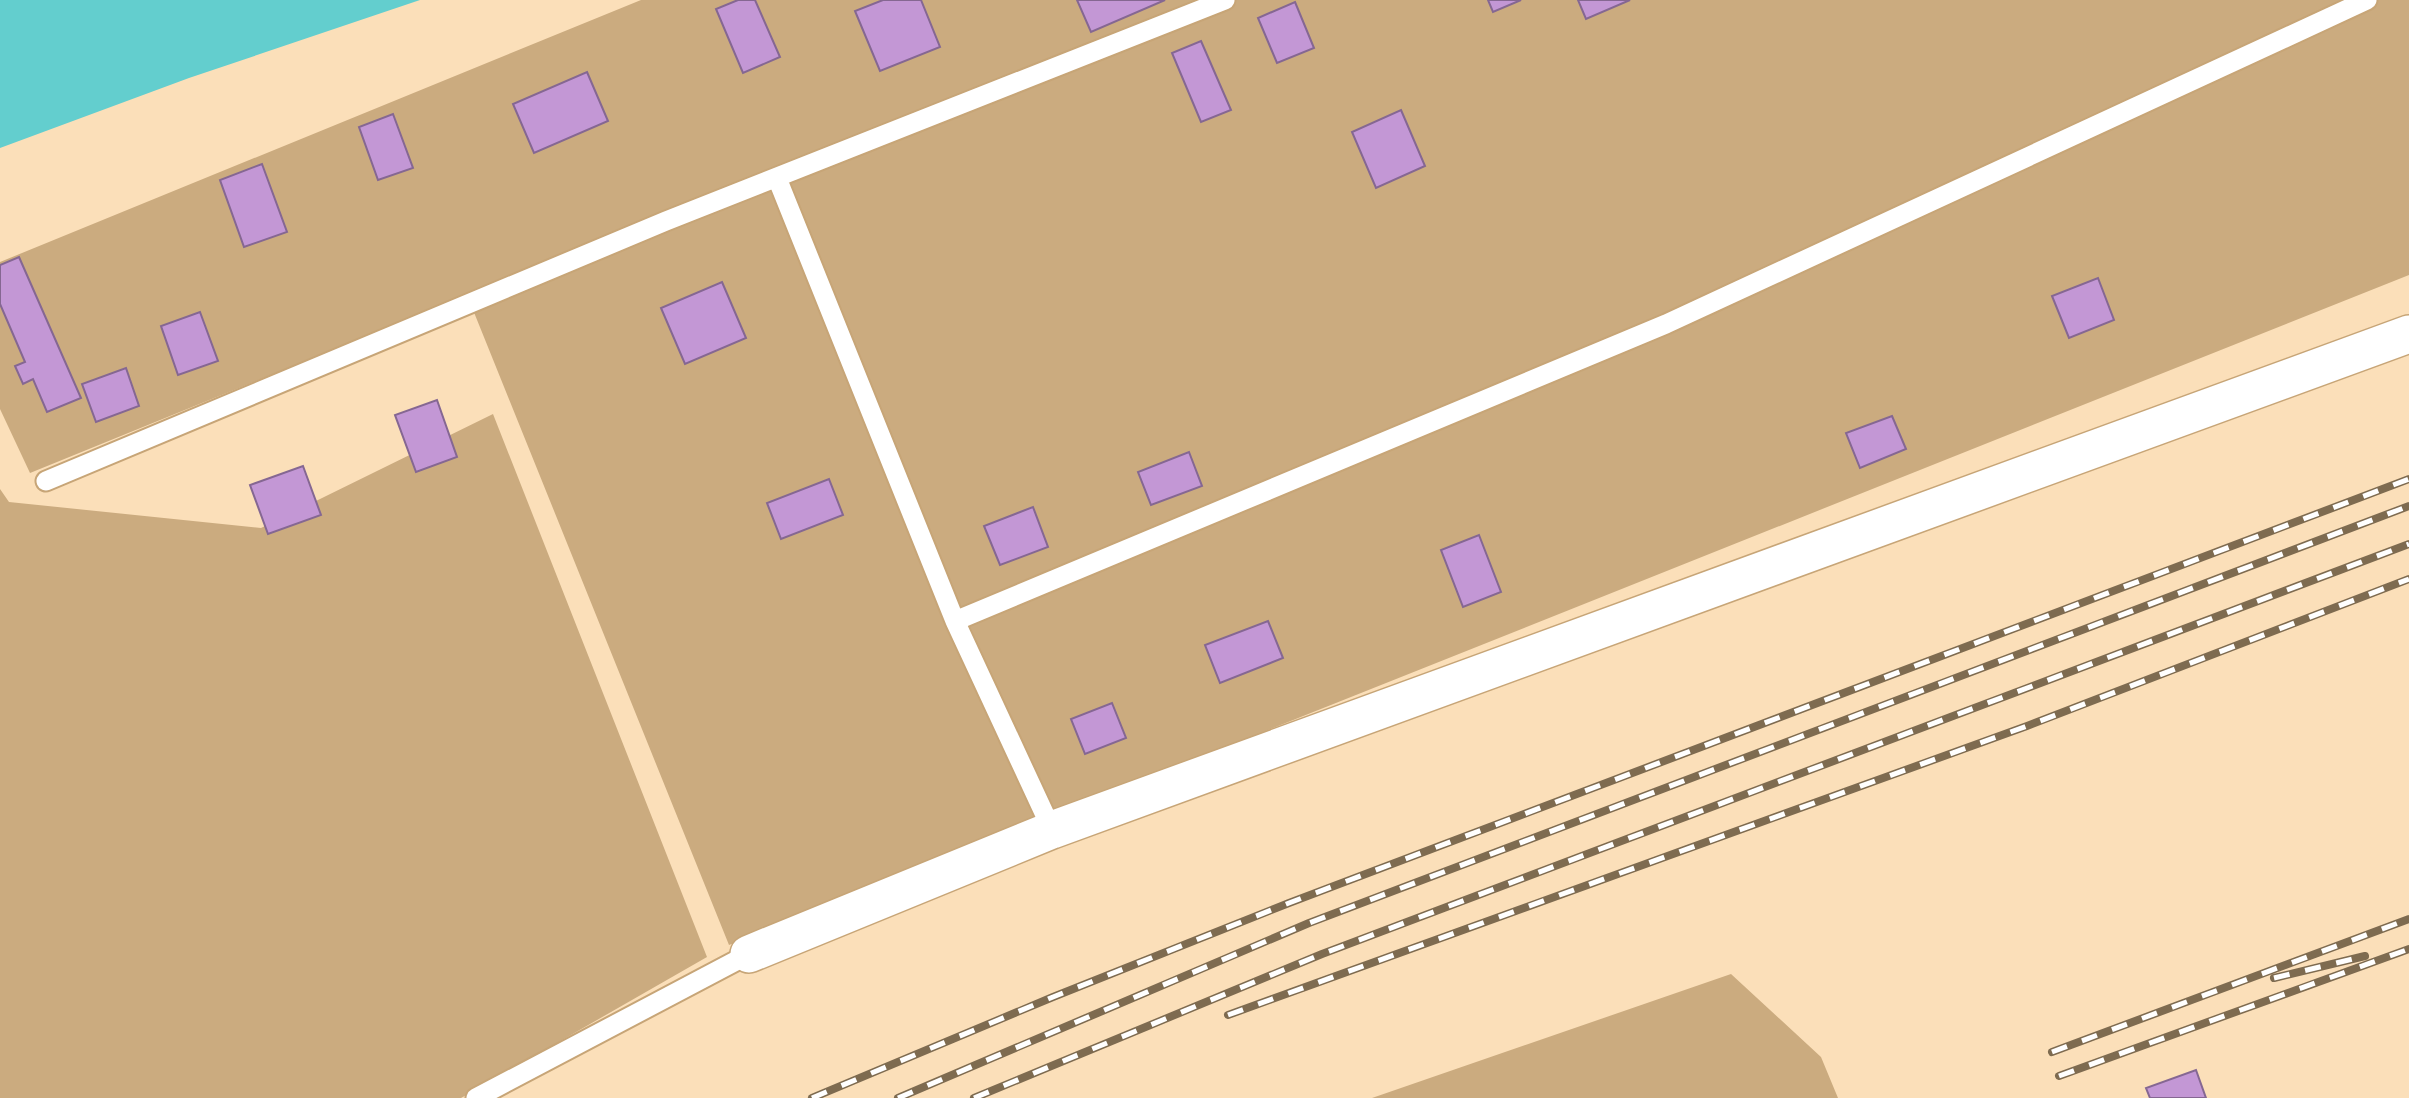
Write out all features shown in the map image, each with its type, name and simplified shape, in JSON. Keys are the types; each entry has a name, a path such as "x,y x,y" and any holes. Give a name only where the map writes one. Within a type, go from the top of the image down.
{"street":[{"path":"749,954 1052,830 2409,334"}],"lane":[{"path":"46,481 654,226 1225,0"},
{"path":"955,621 1666,324 2367,0"},
{"path":"777,178 955,621 1052,830"},
{"path":"476,1098 749,954"}],"shaded area":[{"path":"641,0 2409,0 2409,275 729,945 467,295 30,473 0,409 0,262"},
{"path":"493,414 707,957 461,1098 0,1098 0,489 9,502 261,528"},
{"path":"1731,974 1821,1057 1838,1098 1372,1098"}],"water":[{"path":"0,0 420,0 189,78 0,148"}],"building":[{"path":"738,0 755,0 780,57 743,73 716,9"},
{"path":"883,0 921,0 940,47 880,71 855,11"},
{"path":"1077,0 1165,0 1091,32"},
{"path":"1488,0 1521,0 1493,12"},
{"path":"1578,0 1630,0 1586,19"},
{"path":"1295,2 1314,48 1277,63 1258,18"},
{"path":"1201,41 1231,110 1201,122 1172,53"},
{"path":"587,72 608,121 534,153 513,104"},
{"path":"1401,110 1425,166 1376,188 1352,132"},
{"path":"393,114 413,168 378,180 359,127"},
{"path":"262,164 287,232 244,247 220,180"},
{"path":"19,257 81,398 47,412 33,379 23,384 15,366 25,362 0,304 0,265"},
{"path":"2098,278 2114,320 2069,338 2052,296"},
{"path":"722,282 746,338 685,364 661,308"},
{"path":"200,312 218,361 178,375 161,326"},
{"path":"126,368 139,406 96,422 82,384"},
{"path":"437,400 457,457 416,472 395,415"},
{"path":"1892,416 1906,449 1860,468 1846,433"},
{"path":"1189,452 1202,486 1151,505 1138,472"},
{"path":"303,466 321,515 268,534 250,485"},
{"path":"829,479 843,515 781,539 767,503"},
{"path":"1033,507 1048,547 1000,565 984,526"},
{"path":"1479,535 1501,592 1463,607 1441,550"},
{"path":"1268,621 1283,658 1220,683 1205,645"},
{"path":"1112,703 1126,738 1085,754 1071,719"},
{"path":"2196,1070 2206,1098 2150,1098 2146,1088"}],"railway":[{"path":"812,1098 1053,997 1289,903 2409,479"},
{"path":"898,1098 1309,923 2409,506"},
{"path":"974,1098 1322,954 2409,544"},
{"path":"1228,1015 2027,726 2409,579"},
{"path":"2052,1052 2409,919"},
{"path":"2059,1076 2409,949"},
{"path":"2274,978 2365,956"}]}
